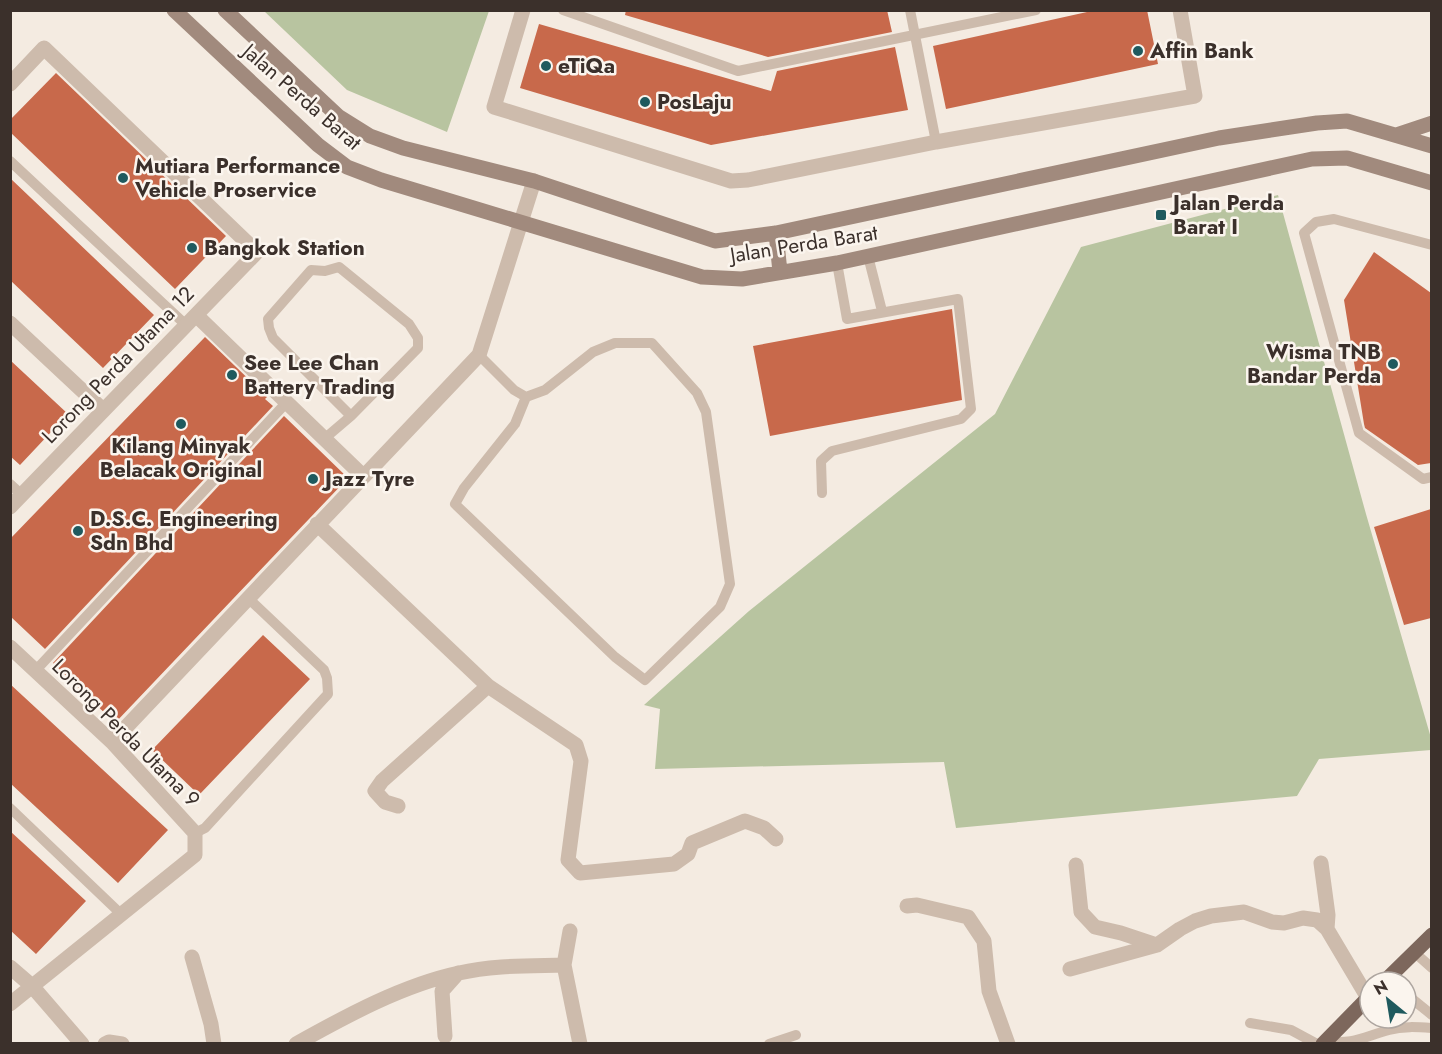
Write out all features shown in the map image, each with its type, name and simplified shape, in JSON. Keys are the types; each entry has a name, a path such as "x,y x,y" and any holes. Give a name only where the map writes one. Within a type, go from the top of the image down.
{"main road":[{"path":"1397,970 1431,935"},
{"path":"1321,1043 1358,1008"}],"street":[{"name":"Jalan Perda Barat","path":"174,10 318,145 347,167 381,180 702,277 742,279 837,263 1312,159 1347,158 1431,183"},
{"name":"Jalan Perda Barat","path":"225,10 338,116 370,136 403,148 534,181 715,241 776,233 1219,138 1317,123 1347,121 1431,146"},
{"path":"523,10 494,107 730,181 748,180 936,142 1195,96 1180,10"},
{"name":"Lorong Perda Utama 12","path":"10,84 44,48 257,252 10,507"},
{"path":"1396,135 1431,123"},
{"path":"112,742 478,355 534,181"},
{"path":"776,233 780,272"},
{"path":"191,320 287,402 363,476"},
{"path":"10,323 104,410"},
{"path":"317,524 488,686 576,745 581,761 568,860 580,873 674,864 688,854 692,843 745,821 764,828 776,839"},
{"name":"Lorong Perda Utama 9","path":"10,647 112,742 195,832 195,855 121,914"},
{"path":"398,806 385,802 375,791 382,781 488,686"},
{"path":"1321,863 1328,915 1327,929"},
{"path":"1076,865 1081,912 1095,927 1157,945"},
{"path":"907,906 917,904 968,917 984,940 989,991 1008,1044"},
{"path":"1070,969 1157,945 1195,921 1244,912 1272,922 1284,923 1303,918 1317,920 1327,929 1358,979"},
{"path":"10,1004 121,914"},
{"path":"570,931 564,965 580,1044"},
{"path":"192,957 211,1024 214,1044"},
{"path":"296,1044 391,995 458,973 496,967 564,965"},
{"path":"10,966 32,986 82,1044"},
{"path":"446,1036 442,991 458,973"},
{"path":"105,1044 108,1042 122,1044"}],"lane":[{"path":"563,10 738,71 1036,10"},
{"path":"910,10 936,142"},
{"path":"10,161 191,320"},
{"path":"1431,245 1334,219 1316,222 1304,233 1359,433 1423,479 1431,477"},
{"path":"868,256 882,311"},
{"path":"822,493 821,461 832,451 961,419 971,409 958,299 847,319 837,263"},
{"path":"324,439 351,416 418,348 418,338 409,324 339,267 325,272 311,270 268,319 269,328 273,338 351,416"},
{"path":"478,355 514,390 526,397 546,390 593,352 615,344 652,343 697,393 706,412 730,584 720,607 645,680 615,657 455,504 464,488 515,424 526,397"},
{"path":"36,670 287,402"},
{"path":"10,484 22,495"},
{"path":"195,832 205,828 328,694 324,669 248,598"},
{"path":"10,808 121,914"},
{"path":"1414,952 1431,968"},
{"path":"1418,1004 1431,1015"},
{"path":"1250,1023 1291,1030 1321,1043 1349,1043 1390,1030 1411,1027 1431,1028"},
{"path":"769,1044 796,1035"}],"green space":[{"path":"264,11 489,11 447,132 347,90"},
{"path":"1278,195 1366,514 1431,738 1431,750 1319,759 1297,796 956,828 944,762 655,769 660,709 644,705 749,611 995,414 1081,247"}],"building":[{"path":"626,10 887,10 892,32 768,57 625,15"},
{"path":"1096,10 1147,10 1158,64 946,109 933,46"},
{"path":"539,24 771,91 777,71 895,47 908,110 711,145 520,88"},
{"path":"56,73 226,236 175,289 10,132 10,120"},
{"path":"10,178 154,315 103,368 10,280"},
{"name":"Wisma TNB Bandar Perda","path":"1374,252 1431,293 1431,463 1418,465 1365,428 1344,300"},
{"path":"952,309 962,400 770,436 753,346"},
{"path":"205,337 267,397 265,399 273,406 45,649 10,616 10,539"},
{"path":"10,360 68,414 20,465 10,456"},
{"path":"284,416 348,478 115,723 53,663"},
{"path":"1431,509 1431,618 1404,625 1374,527"},
{"path":"263,635 310,679 199,795 152,750"},
{"path":"10,684 168,830 118,883 10,783"},
{"path":"10,831 86,901 36,954 10,930"}],"place":[{"name":"Affin Bank","path":"1138,51"},
{"name":"eTiQa","path":"546,66"},
{"name":"PosLaju","path":"645,102"},
{"name":"Mutiara Performance Vehicle Proservice","path":"123,178"},
{"name":"Jalan Perda Barat I","path":"1161,215"},
{"name":"Bangkok Station","path":"192,248"},
{"name":"Wisma TNB Bandar Perda","path":"1393,364"},
{"name":"See Lee Chan Battery Trading","path":"232,375"},
{"name":"Kilang Minyak Belacak Original","path":"181,424"},
{"name":"Jazz Tyre","path":"313,479"},
{"name":"D.S.C. Engineering Sdn Bhd","path":"78,531"}]}
